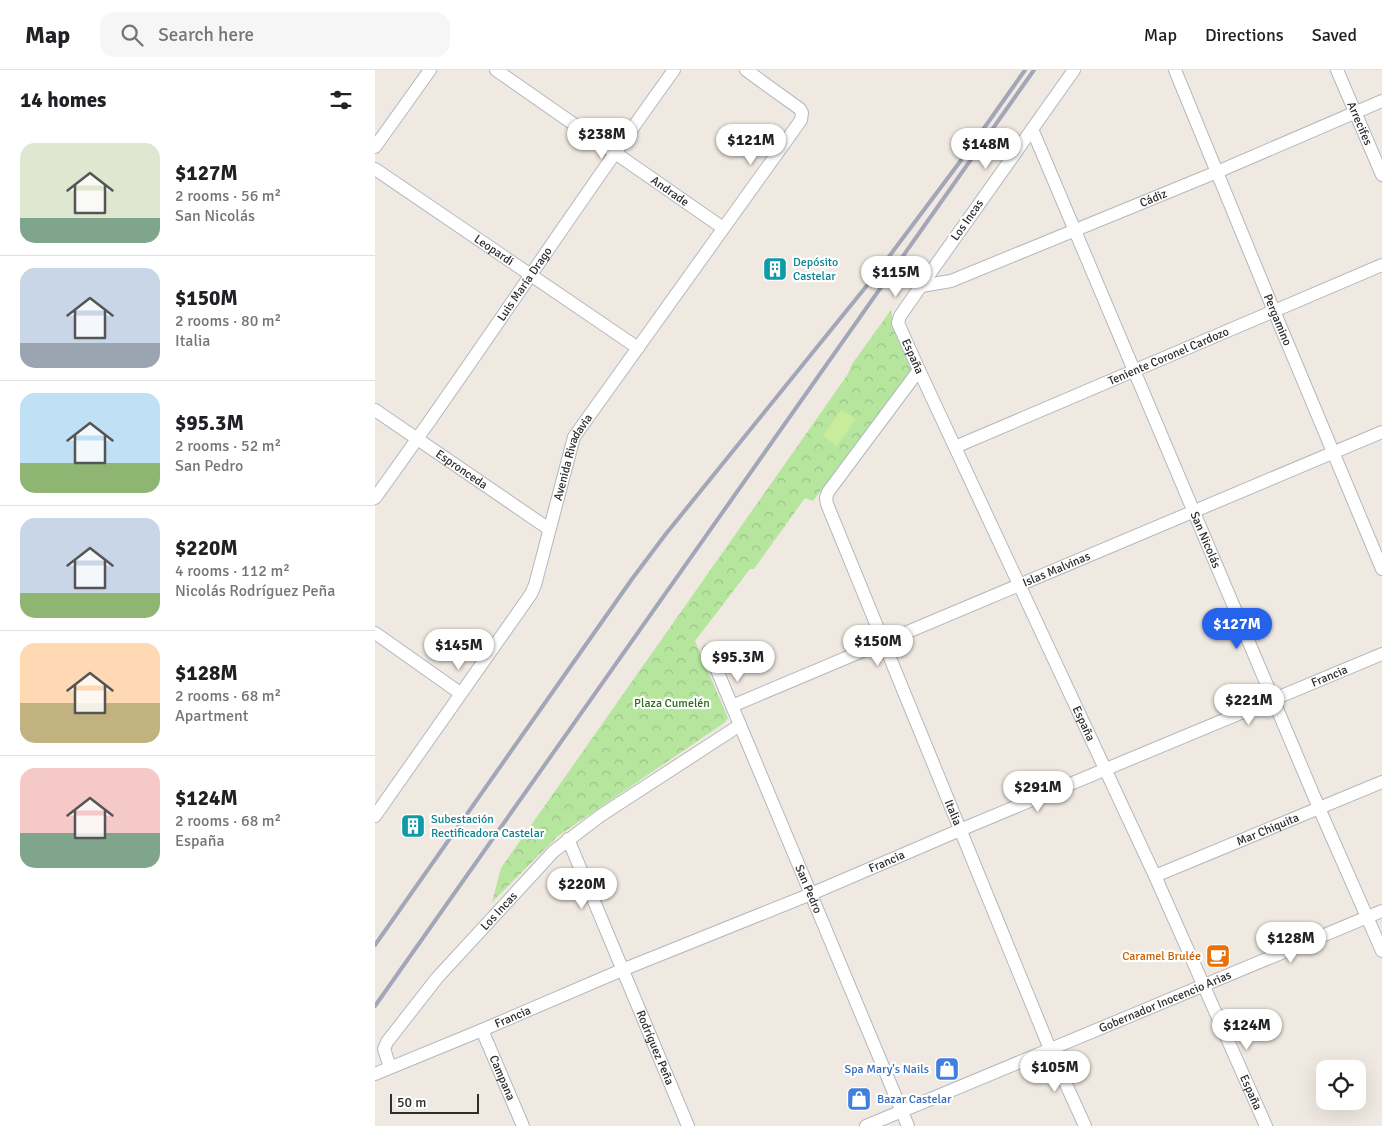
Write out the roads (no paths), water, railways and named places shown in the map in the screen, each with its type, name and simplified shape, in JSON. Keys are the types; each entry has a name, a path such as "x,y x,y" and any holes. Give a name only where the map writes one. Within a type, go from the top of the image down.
{"street":[{"path":"375,147 430,70"},
{"name":"Andrade","path":"496,70 723,228"},
{"name":"Luis María Drago","path":"375,498 531,275 614,152 674,70"},
{"name":"Avenida Rivadavia","path":"375,816 380,800 531,594 574,437 801,120 802,113 800,109 746,70"},
{"name":"Los Incas","path":"899,323 900,316 1074,70"},
{"name":"Pergamino","path":"1175,70 1382,569"},
{"name":"Arrecifes","path":"1337,70 1382,175"},
{"name":"Cádiz","path":"921,286 951,281 1217,172 1382,101"},
{"name":"San Nicolás","path":"1032,129 1195,512 1273,701 1382,951"},
{"name":"Leopardi","path":"375,169 638,348"},
{"name":"Teniente Coronel Cardozo","path":"955,447 1382,265"},
{"name":"España","path":"899,323 919,370 1155,876 1266,1126"},
{"name":"Italia","path":"919,370 828,492 827,504 1050,1049 1085,1126"},
{"name":"Espronceda","path":"375,410 549,529"},
{"name":"Islas Malvinas","path":"732,706 1382,432"},
{"path":"375,633 460,693"},
{"name":"San Pedro","path":"709,650 907,1126"},
{"name":"Francia","path":"390,1067 622,970 811,894 1382,654"},
{"name":"Los Incas","path":"390,1067 384,1049 387,1042 437,978 554,851 600,816 740,725"},
{"name":"Mar Chiquita","path":"1155,876 1382,782"},
{"name":"Rodríguez Peña","path":"568,839 688,1126"},
{"name":"Gobernador Inocencio Arias","path":"866,1126 1382,911"},
{"name":"Campana","path":"482,1030 523,1126"},
{"path":"375,1074 390,1067"}],"railway":[{"path":"375,945 632,579 665,535 873,278 965,155 1025,70"},
{"path":"375,1006 1034,70"}],"place":[{"name":"Depósito Castelar","path":"775,269"},
{"name":"Subestación Rectificadora Castelar","path":"413,826"},
{"name":"Caramel Brulée","path":"1218,956"},
{"name":"Spa Mary's Nails","path":"947,1069"},
{"name":"Bazar Castelar","path":"859,1099"}],"park label":[{"name":"Plaza Cumelén","path":"672,703"}]}
